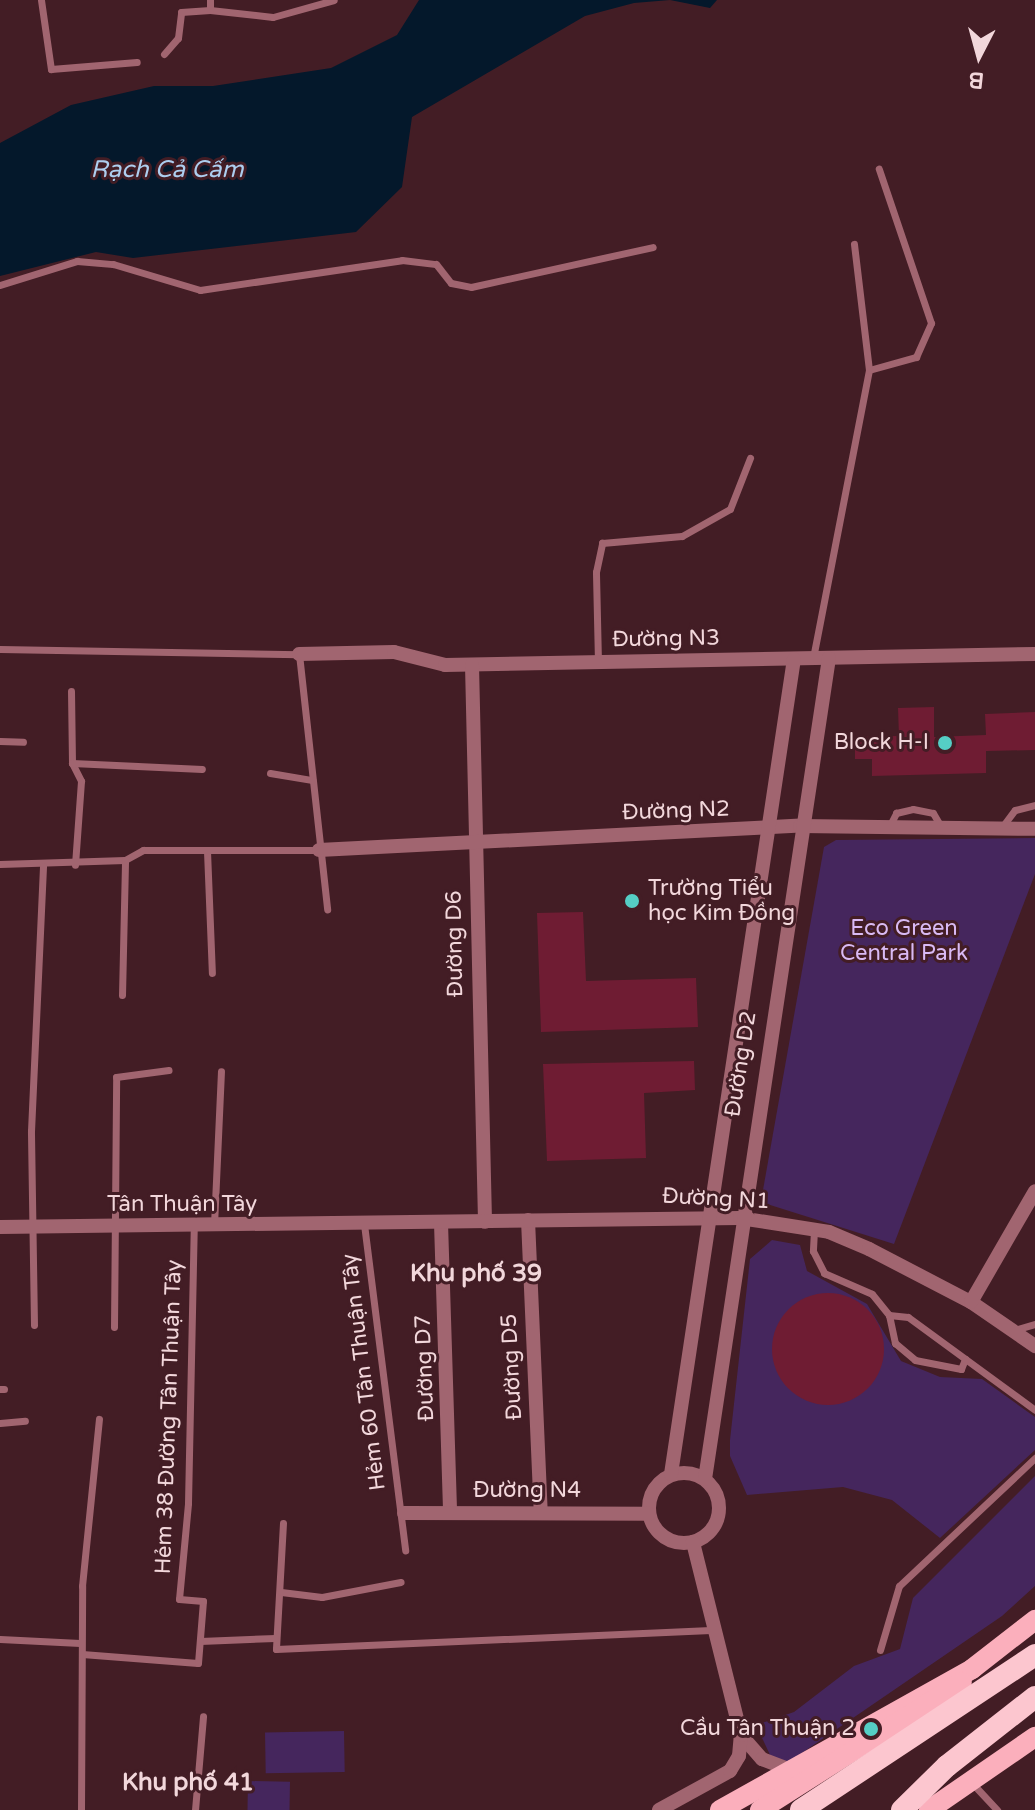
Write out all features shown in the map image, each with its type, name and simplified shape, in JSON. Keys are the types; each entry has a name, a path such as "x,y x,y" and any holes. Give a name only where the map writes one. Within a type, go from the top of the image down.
{"highway":[{"path":"801,1810 896,1751 1035,1655"},
{"path":"902,1810 947,1766 1035,1697"}],"main road":[{"path":"720,1810 972,1669 1035,1620"},
{"path":"760,1810 959,1688 972,1669"},
{"path":"929,1810 1035,1737"},
{"path":"823,1751 858,1748 896,1751"}],"street":[{"name":"Đường N3","path":"299,654 394,652 472,665 1035,654"},
{"name":"Đường D2","path":"705,1479 740,1218 800,826 821,658"},
{"name":"Đường D2","path":"671,1474 707,1216 794,659"},
{"name":"Đường D6","path":"472,665 485,1222"},
{"name":"Đường N2","path":"319,850 475,840 766,831 800,826 1035,829"},
{"path":"971,1302 1035,1191"},
{"name":"Đường N1","path":"364,1224 707,1216 814,1230 869,1249 971,1302 1035,1346"},
{"name":"Đường D5","path":"528,1220 541,1512"},
{"name":"Đường D7","path":"441,1223 450,1512"},
{"name":"Tân Thuận Tây","path":"0,1227 364,1224"},
{"path":"671,1474 705,1479 720,1509 714,1526 693,1542 669,1540 649,1514 653,1490 671,1474"},
{"name":"Đường N4","path":"404,1513 649,1514"},
{"path":"693,1542 711,1630 741,1735 762,1759 791,1770"},
{"path":"659,1810 730,1771 741,1735"}],"lane":[{"path":"41,0 51,69 137,62"},
{"path":"210,0 210,10"},
{"path":"164,54 178,38 181,12 210,10 273,17 307,4 334,0"},
{"path":"869,370 916,357 931,323 879,169"},
{"path":"821,658 869,370 854,244"},
{"path":"0,285 77,261 113,264 200,290 402,260 436,264 451,283 471,287 653,247"},
{"path":"598,662 596,572 602,543 682,536 730,509 750,458"},
{"path":"0,649 299,654 327,909"},
{"path":"71,691 72,763 81,781 75,865"},
{"path":"0,741 23,742"},
{"path":"72,763 202,769"},
{"path":"270,773 312,780"},
{"path":"1001,828 1015,810 1035,805"},
{"path":"0,864 75,865 125,860 143,850 319,850"},
{"path":"207,851 212,973"},
{"path":"122,995 125,860"},
{"path":"34,1325 31,1131 43,866"},
{"path":"114,1327 116,1077 169,1070"},
{"path":"214,1227 221,1071"},
{"name":"Hẻm 60 Tân Thuận Tây","path":"364,1224 404,1513 405,1550"},
{"name":"Hẻm 38 Đường Tân Thuận Tây","path":"194,1227 188,1503 179,1599 203,1601 200,1641"},
{"path":"814,1230 817,1268 872,1294 889,1315 895,1343 915,1360 961,1369 965,1359"},
{"path":"889,1315 908,1317 1035,1410"},
{"path":"1013,1331 1035,1324"},
{"path":"81,1810 80,1643 99,1419"},
{"path":"0,1423 25,1421"},
{"path":"880,1650 899,1586 1035,1458"},
{"path":"283,1523 276,1649 344,1650 392,1642 711,1630"},
{"path":"281,1592 322,1597 401,1582"},
{"path":"82,1654 198,1663 200,1641 275,1638"},
{"path":"0,1639 80,1643"},
{"path":"195,1810 203,1716"},
{"path":"970,1781 997,1810"}],"green space":[{"name":"Eco Green Central Park","path":"1035,838 1035,874 894,1244 767,1204 763,1190 824,847 836,840"},
{"path":"772,1240 800,1245 807,1271 867,1304 901,1361 940,1377 982,1379 1035,1417 1035,1450 940,1538 892,1500 843,1487 747,1495 730,1456 730,1440 750,1259"},
{"path":"1035,1476 1035,1586 1002,1616 777,1770 756,1725 794,1712 854,1666 900,1649 913,1598"},
{"path":"344,1731 345,1772 266,1773 265,1732"},
{"path":"248,1781 290,1782 290,1810 247,1810"}],"water":[{"name":"Rạch Cả Cấm","path":"419,0 670,0 634,3 585,16 412,117 402,187 356,232 133,258 96,252 0,276 0,143 71,105 154,86 213,86 331,68 397,35"},
{"path":"670,0 717,0 710,8"}],"building":[{"name":"Block H-I","path":"934,707 934,737 986,735 985,714 1035,712 1035,750 986,751 986,773 872,776 872,759 855,759 855,737 899,736 898,708"},
{"path":"583,912 586,981 696,978 698,1027 541,1032 537,913"},
{"path":"694,1061 695,1090 644,1093 646,1158 547,1161 543,1064"},
{"path":"828,1293 850,1297 868,1309 880,1327 884,1349 880,1371 868,1389 850,1401 828,1405 806,1401 788,1389 776,1371 772,1349 776,1327 788,1309 806,1297"}],"place":[{"name":"Block H-I","path":"945,743"},
{"name":"Trường Tiểu học Kim Đồng","path":"632,901"},
{"name":"Cầu Tân Thuận 2","path":"871,1729"}],"district":[{"name":"Khu phố 39","path":"476,1274"},
{"name":"Khu phố 41","path":"188,1783"}]}
